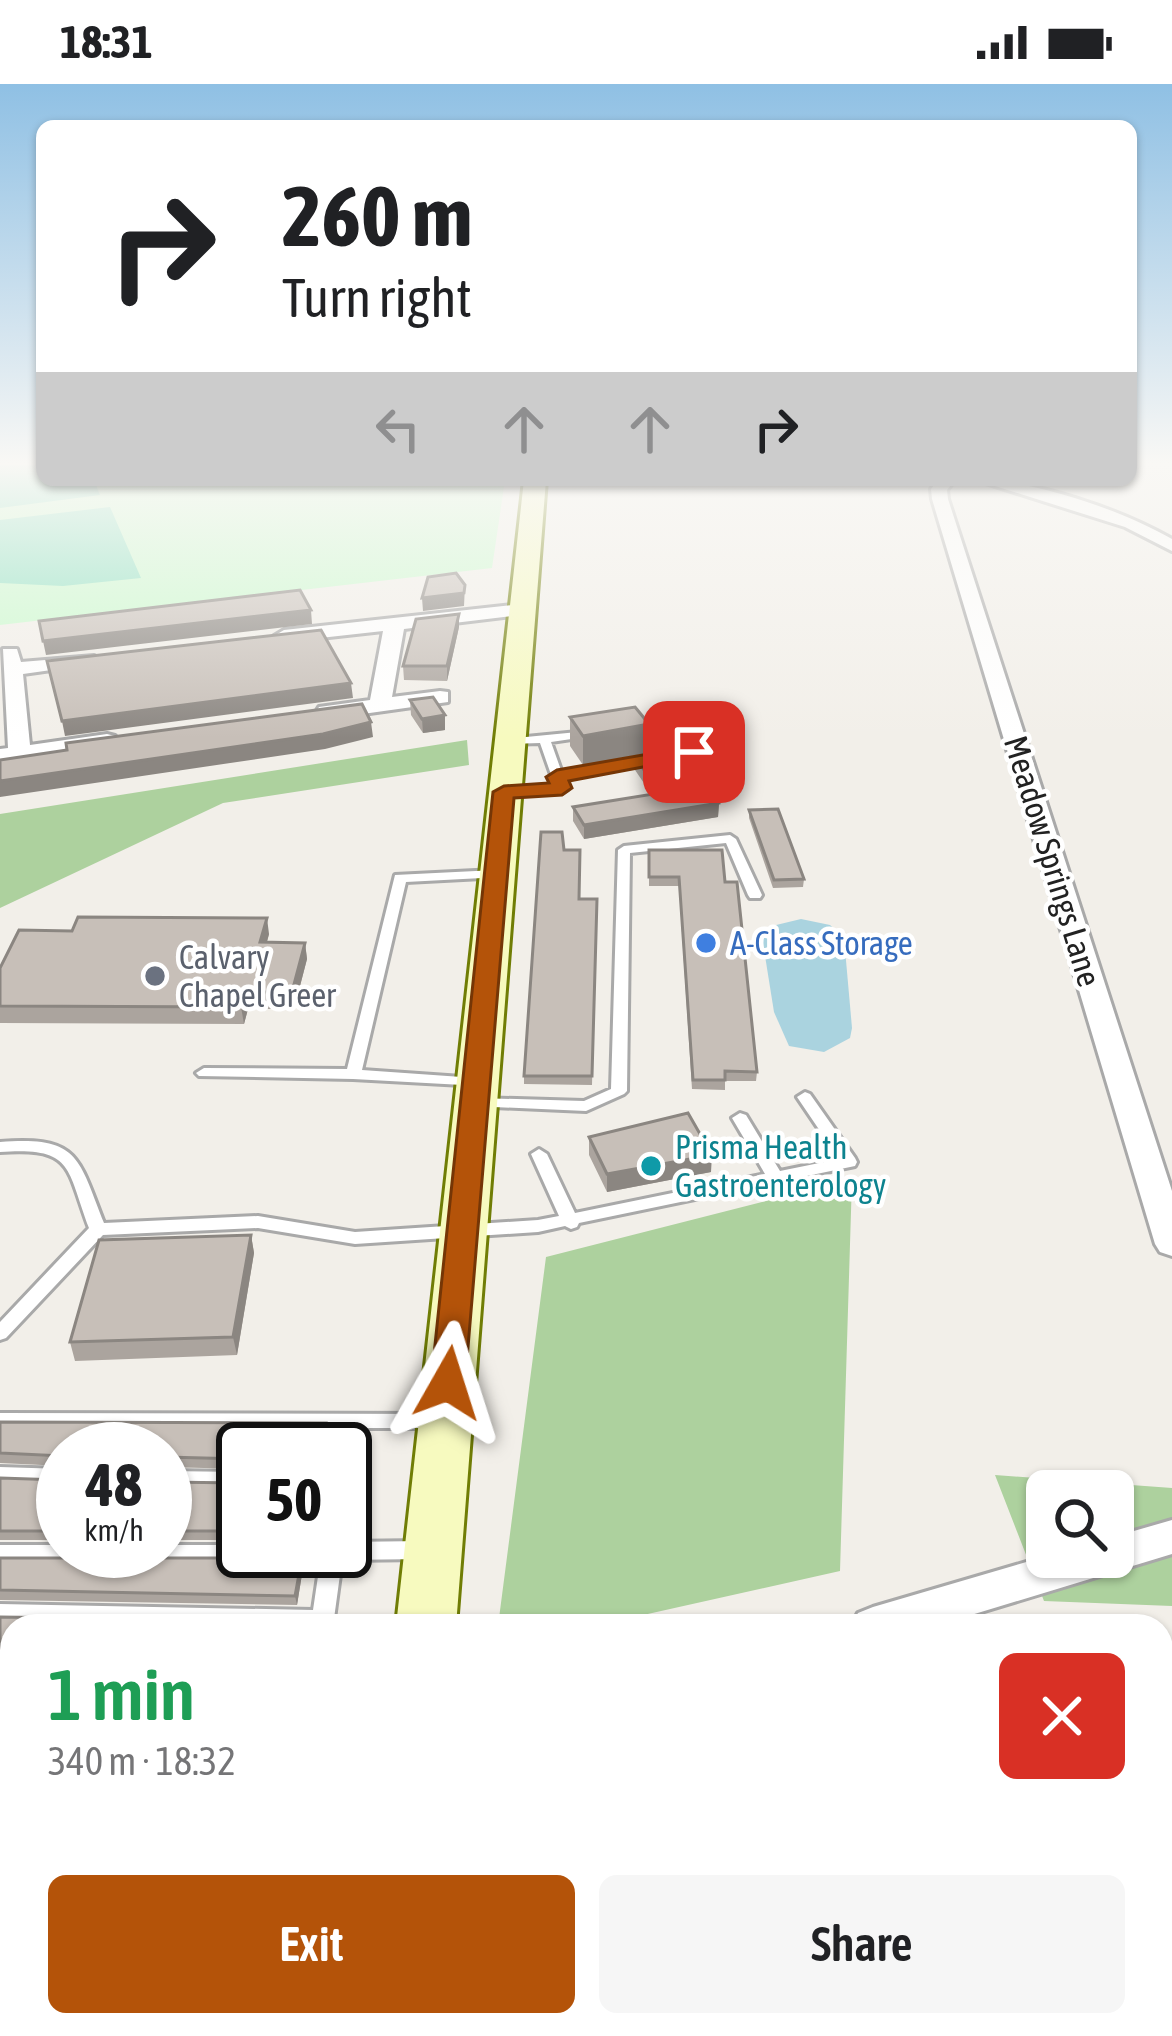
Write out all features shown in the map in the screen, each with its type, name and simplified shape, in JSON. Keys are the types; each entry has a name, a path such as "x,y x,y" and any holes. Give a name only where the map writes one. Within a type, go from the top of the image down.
{"main road":[{"path":"427,1614 504,792 526,741 522,610 527,556"}],"street":[{"name":"Meadow Springs Lane","path":"958,556 1172,1244"},
{"path":"258,639 522,610"},
{"path":"380,705 395,622"},
{"path":"120,656 10,661 10,754 132,738"},
{"path":"312,714 440,697"},
{"path":"1134,1548 1172,1537"},
{"path":"914,1614 1034,1578"}],"lane":[{"path":"526,741 608,731"},
{"path":"504,792 562,788 526,741"},
{"path":"557,777 694,752"},
{"path":"204,1073 353,1074 586,1106 620,1091 624,850 730,839 755,895"},
{"path":"353,1074 400,878 496,874"},
{"path":"0,1333 98,1228 257,1222 355,1238 571,1222 850,1162 805,1097"},
{"path":"740,1118 776,1178"},
{"path":"0,1147 47,1143 70,1158 98,1228"},
{"path":"539,1154 571,1222"},
{"path":"0,1420 445,1421"},
{"path":"0,1475 36,1476"},
{"path":"372,1551 433,1550"},
{"path":"0,1554 216,1553"},
{"path":"323,1614 329,1578"},
{"path":"0,1613 32,1614"}],"green space":[{"path":"0,556 494,556 492,568 0,625"},
{"path":"0,556 131,556 141,578 63,586 0,583"},
{"path":"467,740 469,765 223,803 0,908 0,814"},
{"path":"852,1179 840,1571 648,1614 500,1614 546,1257"},
{"path":"995,1475 1026,1477 1026,1555"},
{"path":"1134,1485 1172,1488 1172,1606 1044,1601 1035,1578 1134,1578"}],"water":[{"path":"801,919 830,925 844,938 852,1028 850,1038 824,1052 789,1046 774,1012 762,937 772,926"}],"building":[{"path":"456,573 465,585 464,593 422,598 428,577"},
{"path":"300,590 311,610 43,641 39,621"},
{"path":"459,614 447,666 403,666 416,619"},
{"path":"321,630 351,683 62,721 47,661"},
{"path":"433,697 445,715 422,719 410,700"},
{"path":"362,704 371,722 323,734 0,781 0,760 67,750 66,743"},
{"path":"635,707 649,724 583,736 570,717"},
{"path":"682,749 710,785 717,784 719,803 584,825 573,807 660,793 635,757"},
{"path":"778,809 804,879 774,880 749,810"},
{"path":"541,832 562,832 564,850 580,850 579,899 597,899 592,1076 524,1076"},
{"path":"649,850 722,850 725,882 737,882 757,1072 725,1071 725,1080 693,1080 679,877 649,877"},
{"name":"Calvary Chapel Greer","path":"78,917 267,918 260,942 305,943 292,992 246,992 241,1007 0,1006 0,968 19,930 72,931"},
{"path":"688,1113 712,1155 607,1174 589,1137"},
{"path":"251,1235 233,1337 70,1342 99,1240"},
{"path":"0,1422 36,1422 36,1455 0,1453"},
{"path":"192,1423 216,1423 216,1458 192,1458"},
{"path":"0,1478 36,1479 36,1531 0,1531"},
{"path":"192,1482 216,1483 216,1531 192,1531"},
{"path":"0,1558 36,1558 36,1578 192,1578 192,1558 216,1558 216,1578 298,1578 295,1596 0,1590"}],"place":[{"name":"A-Class Storage","path":"706,943"},
{"name":"Calvary Chapel Greer","path":"155,976"},
{"name":"Prisma Health Gastroenterology","path":"651,1166"}],"route":[{"path":"448,1383 504,792 562,788 557,777 694,752"}]}
